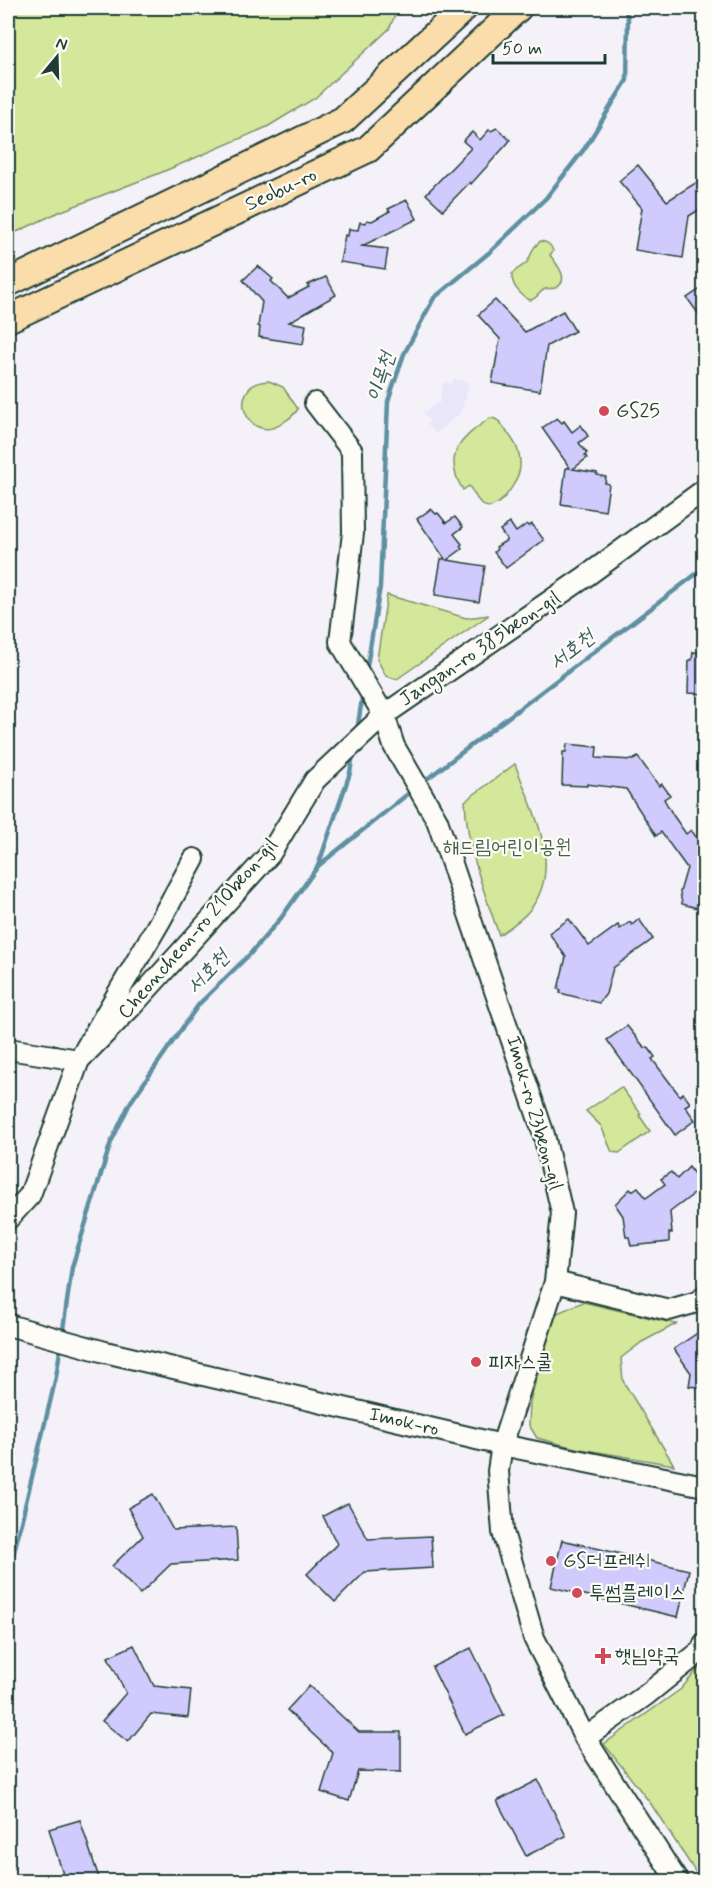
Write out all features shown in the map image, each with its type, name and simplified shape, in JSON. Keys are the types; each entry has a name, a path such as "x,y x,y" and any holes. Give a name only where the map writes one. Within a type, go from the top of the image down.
{"main road":[{"name":"Seobu-ro","path":"8,283 343,120 464,8"},
{"name":"Seobu-ro","path":"8,319 368,149 518,8"}],"street":[{"name":"Jangan-ro 385beon-gil","path":"315,404 352,452 353,533 340,642 384,715 585,577 705,490"},
{"name":"Cheoncheon-ro 210beon-gil","path":"80,1060 270,854 315,780 384,715"},
{"name":"Imok-ro 23beon-gil","path":"384,715 394,746 436,820 544,1135 562,1213 555,1282 502,1445 498,1472 504,1532 534,1638 585,1738 678,1881"},
{"name":"Cheoncheon-ro 210beon-gil","path":"8,1219 30,1195 80,1060 194,859"},
{"path":"8,1049 80,1060"},
{"path":"555,1282 669,1311 705,1297"},
{"name":"Imok-ro","path":"15,1327 105,1352 502,1445 705,1486"},
{"path":"585,1738 646,1695 702,1650 705,1644"}],"shaded area":[{"path":"453,379 469,382 466,400 464,400 462,412 435,434 427,424 430,421 423,413 439,403 443,382 452,383"}],"green space":[{"path":"8,8 398,8 389,29 315,98 267,127 160,173 59,212 8,236"},
{"path":"541,241 551,247 553,251 550,255 561,272 562,281 555,288 545,289 530,300 517,290 512,274 527,262 534,248"},
{"path":"269,381 283,387 298,409 284,422 271,428 260,428 251,422 245,412 244,402 247,392 255,384"},
{"path":"490,418 500,422 513,440 520,466 516,479 507,494 495,505 489,507 477,499 469,486 463,490 454,466 454,457 463,440"},
{"path":"387,595 466,618 489,615 397,679 386,676 377,659"},
{"name":"해드림어린이공원","path":"515,764 537,819 545,858 544,877 539,895 528,912 499,935 473,853 465,801"},
{"path":"621,1087 641,1114 639,1115 650,1131 619,1153 612,1152 601,1126 586,1111"},
{"path":"583,1302 676,1324 642,1342 621,1358 623,1381 674,1465 575,1448 537,1438 529,1425 530,1401 555,1314"},
{"path":"704,1662 704,1881 702,1882 651,1804 604,1744 681,1689"}],"building":[{"path":"497,128 510,140 471,184 470,182 443,210 426,194 471,148 463,141 472,132 480,140 489,130"},
{"path":"638,165 667,201 705,177 705,206 689,216 683,258 635,250 642,208 619,181"},
{"path":"407,200 417,219 362,246 388,249 385,269 340,262 345,235 348,236 349,229 358,230 360,222 372,221 390,211 388,209"},
{"path":"258,266 273,279 271,281 288,298 309,287 307,285 326,277 336,295 289,322 306,325 303,344 259,337 260,327 258,326 262,302 243,280"},
{"path":"705,286 705,323 687,298"},
{"path":"495,300 525,332 563,311 575,331 547,346 540,391 492,383 500,339 478,315"},
{"path":"557,418 562,423 564,421 572,432 581,425 588,436 579,443 587,453 585,455 587,458 573,469 606,477 605,483 609,484 605,511 561,504 566,468 570,468 542,428"},
{"path":"431,509 436,514 438,513 446,523 455,517 463,527 454,534 462,544 460,546 462,549 447,560 485,566 479,602 435,595 441,559 445,559 417,519"},
{"path":"510,523 516,532 527,524 529,526 532,524 544,540 506,568 494,552 496,547 507,540 500,530"},
{"path":"693,652 705,653 705,694 688,693 689,660 692,660"},
{"path":"567,744 597,747 596,758 633,760 638,757 659,786 662,784 670,795 664,799 673,815 686,834 691,830 705,849 705,910 682,904 680,892 687,868 661,832 656,836 626,789 587,784 587,786 562,785 563,752 566,752"},
{"path":"569,919 589,946 618,925 620,929 630,922 632,925 639,919 653,939 613,968 606,994 599,1003 560,993 561,990 558,989 566,957 549,933"},
{"path":"627,1026 645,1048 648,1047 655,1057 652,1059 680,1096 683,1093 690,1103 685,1106 695,1120 675,1135 607,1040"},
{"path":"689,1167 703,1187 670,1212 672,1233 669,1233 669,1242 631,1246 629,1237 626,1237 623,1216 615,1204 630,1189 632,1191 638,1187 646,1198 665,1184 661,1179 671,1172 677,1179"},
{"path":"705,1328 705,1388 689,1386 691,1373 674,1349"},
{"path":"153,1494 173,1530 236,1527 238,1560 171,1564 140,1594 112,1566 143,1536 128,1508"},
{"path":"348,1503 368,1539 431,1536 433,1568 365,1572 335,1602 307,1574 337,1544 323,1516"},
{"path":"562,1540 689,1570 678,1617 551,1587"},
{"path":"134,1645 154,1686 191,1690 188,1718 151,1714 128,1742 102,1721 126,1693 108,1657"},
{"path":"471,1648 504,1715 465,1734 432,1667"},
{"path":"309,1686 359,1732 401,1732 401,1772 358,1771 349,1801 321,1792 333,1753 287,1710"},
{"path":"538,1780 566,1836 526,1856 497,1801"},
{"path":"80,1820 100,1881 65,1881 49,1829"}],"waterway":[{"name":"이목천","path":"366,672 380,587 388,401 404,354 434,298 491,251 546,198 585,148 627,80 628,18 625,8"},
{"name":"서호천","path":"423,782 704,568"},
{"name":"이목천","path":"357,731 363,692"},
{"name":"이목천","path":"318,866 350,773 353,754"},
{"name":"서호천","path":"62,1336 72,1267 111,1142 130,1103 199,1004 250,954 281,918 318,866 414,789"},
{"name":"서호천","path":"8,1577 56,1377 61,1344"}],"place":[{"name":"GS25","path":"604,411"},
{"name":"피자스쿨","path":"476,1362"},
{"name":"GS더프레쉬","path":"551,1561"},
{"name":"투썸플레이스","path":"577,1593"},
{"name":"햇님약국","path":"603,1656"}]}
